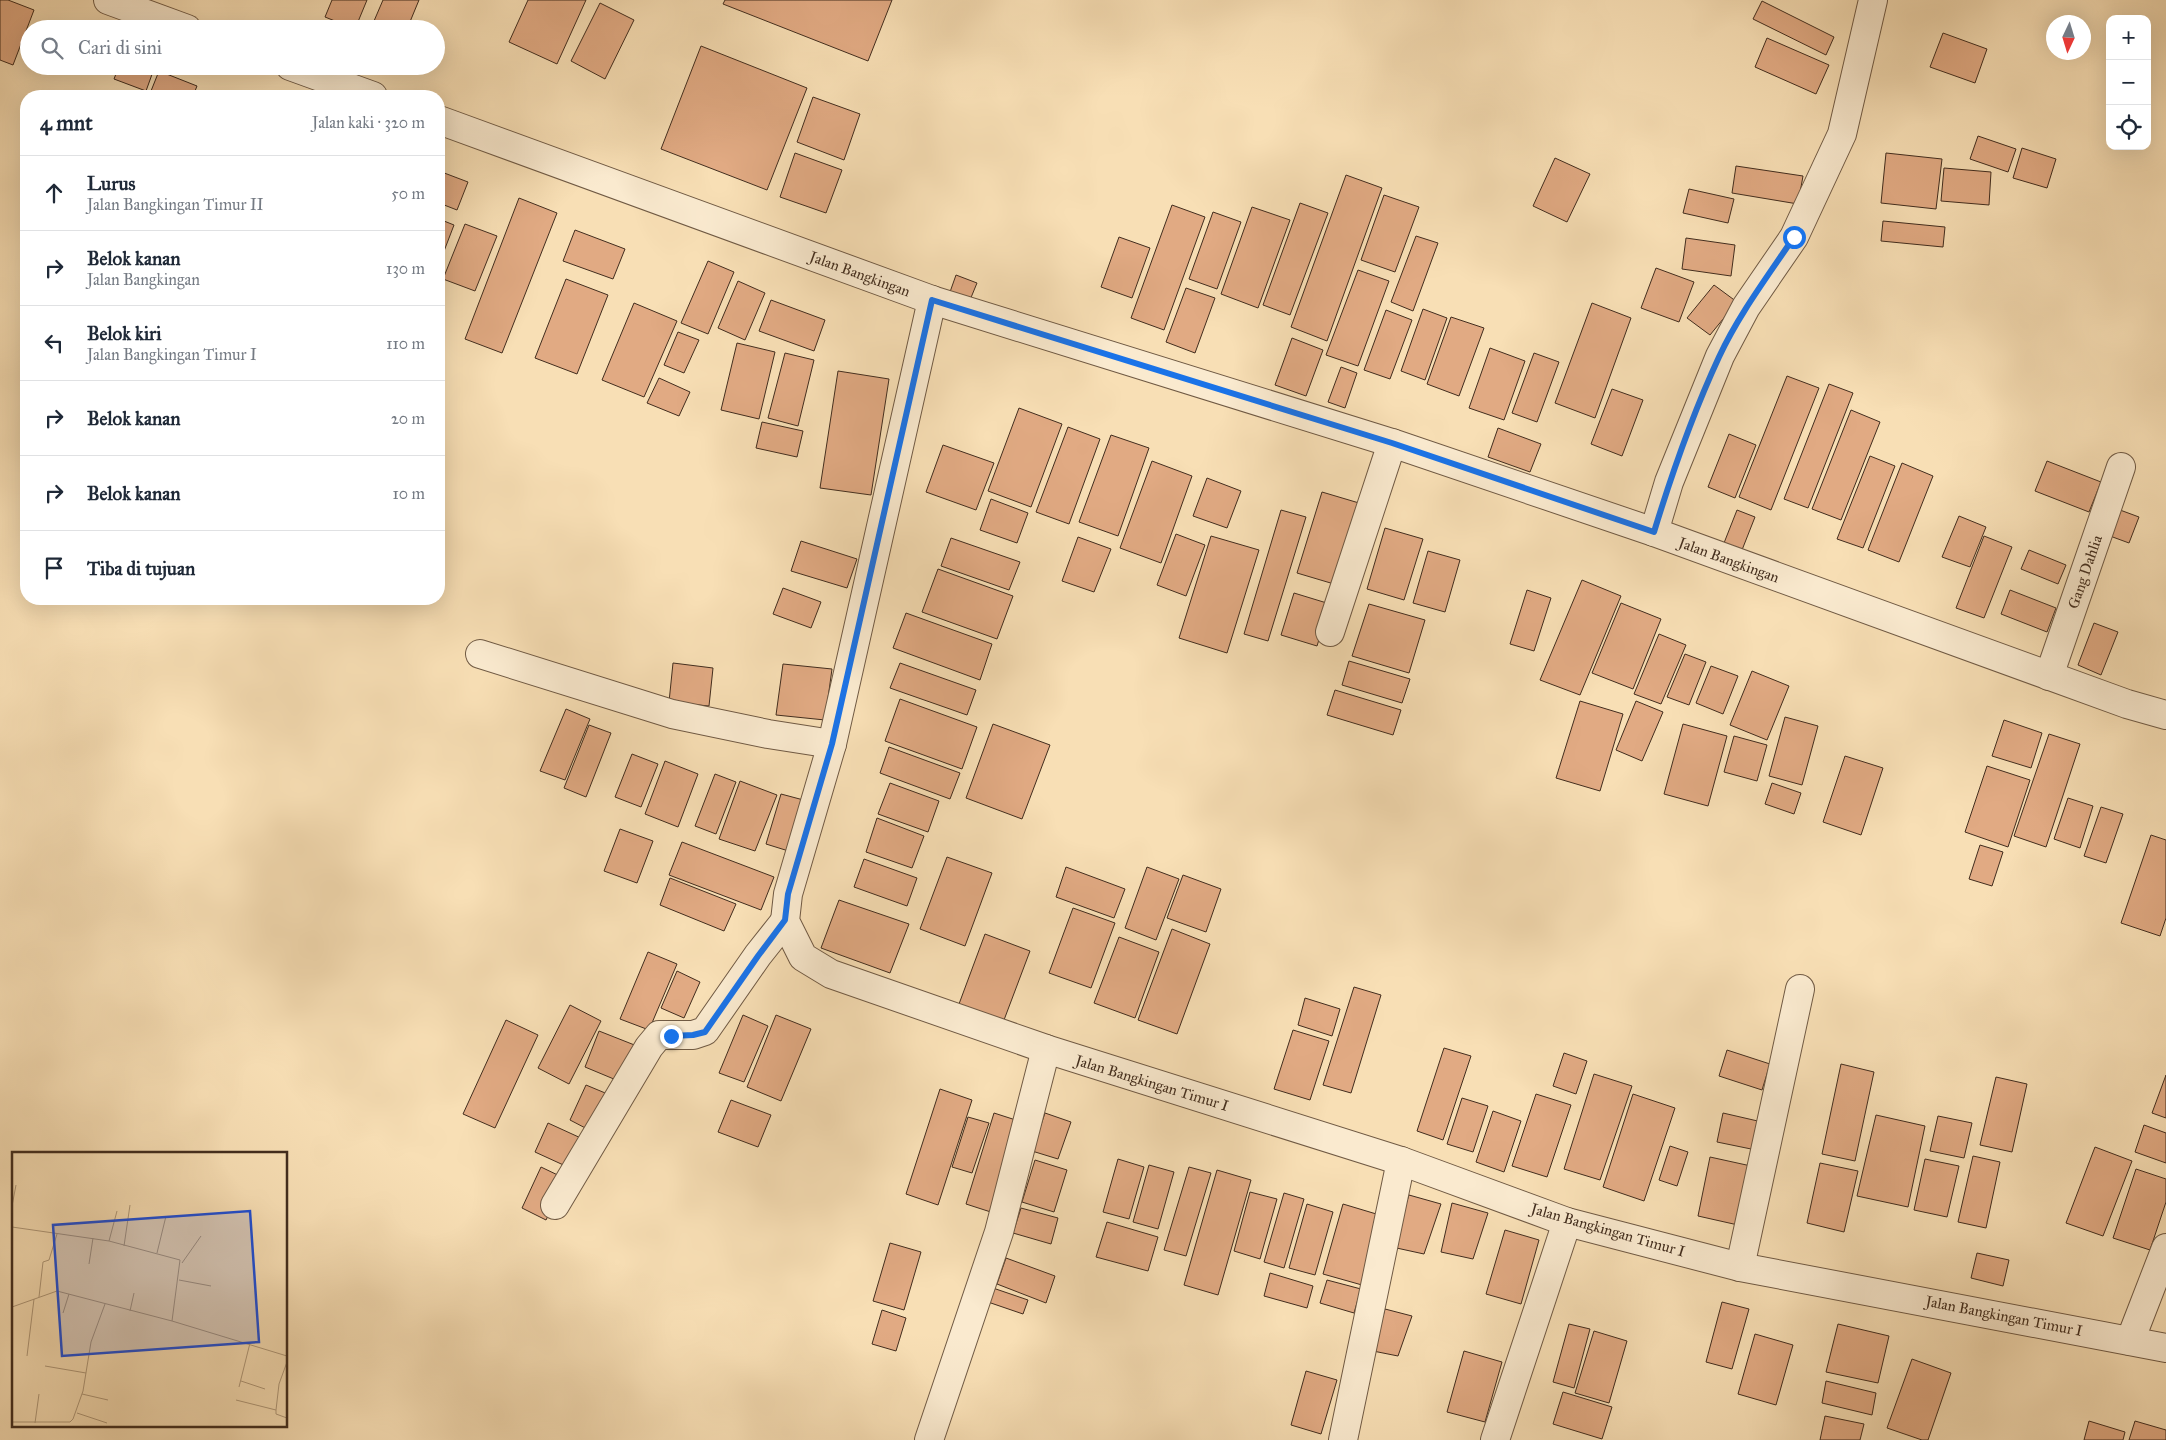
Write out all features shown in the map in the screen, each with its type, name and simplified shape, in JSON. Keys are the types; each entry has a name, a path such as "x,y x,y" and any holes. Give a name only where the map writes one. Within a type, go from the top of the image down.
{"street":[{"path":"108,0 162,20"},
{"path":"1654,532 1669,482 1720,356 1746,307 1794,237 1842,134 1873,0"},
{"path":"315,75 356,90"},
{"name":"Jalan Bangkingan","path":"445,122 932,300 1392,443 1654,532 2127,704 2166,715"},
{"path":"555,1205 649,1047 659,1035 693,1035 705,1032 785,920 788,894 832,744 932,300"},
{"path":"1330,632 1392,443"},
{"name":"Gang Dahlia","path":"2049,676 2121,467"},
{"path":"480,654 672,714 768,734 832,744"},
{"name":"Jalan Bangkingan Timur I","path":"785,920 803,957 831,974 1046,1049 1401,1161 1567,1222 1740,1267 2166,1348"},
{"path":"1740,1267 1800,990"},
{"path":"929,1440 999,1232 1046,1049"},
{"path":"1343,1440 1401,1161"},
{"path":"1495,1440 1567,1222"},
{"path":"2130,1341 2166,1248"}],"building":[{"path":"0,0 8,0 34,10 30,20 20,20 20,47 13,65 0,60"},
{"path":"332,0 367,0 359,20 332,20 325,17"},
{"path":"383,0 419,0 411,20 374,20"},
{"path":"528,0 586,0 557,64 509,42"},
{"path":"725,0 892,0 868,61 723,4"},
{"path":"1762,1 1834,37 1826,55 1753,19"},
{"path":"600,3 634,20 605,79 571,61"},
{"path":"1943,33 1987,49 1975,83 1930,67"},
{"path":"1767,38 1829,65 1816,94 1755,67"},
{"path":"701,46 807,88 767,190 661,149"},
{"path":"116,75 152,75 146,90 114,79"},
{"path":"157,75 169,75 197,86 195,90 151,90"},
{"path":"813,97 860,114 844,160 797,142"},
{"path":"1978,136 2016,149 2008,172 1970,159"},
{"path":"2022,148 2056,159 2047,188 2013,178"},
{"path":"795,153 842,170 826,213 780,197"},
{"path":"1886,153 1942,159 1936,209 1881,203"},
{"path":"1555,158 1590,174 1567,222 1533,206"},
{"path":"1736,166 1803,176 1798,204 1732,193"},
{"path":"1944,168 1991,172 1989,205 1941,201"},
{"path":"445,173 468,182 457,210 445,205"},
{"path":"1346,175 1382,188 1327,341 1291,327"},
{"path":"1689,189 1734,199 1728,223 1683,213"},
{"path":"1384,195 1419,207 1395,272 1361,260"},
{"path":"519,198 557,213 502,353 465,339"},
{"path":"1300,203 1328,213 1290,315 1263,305"},
{"path":"1172,205 1205,217 1164,330 1131,318"},
{"path":"1252,207 1290,220 1258,308 1221,294"},
{"path":"1213,212 1241,222 1217,289 1189,279"},
{"path":"445,221 454,225 445,249"},
{"path":"1883,221 1945,227 1943,247 1881,241"},
{"path":"465,224 497,236 475,291 445,280 445,274"},
{"path":"575,230 625,249 613,279 563,261"},
{"path":"1416,236 1438,243 1413,311 1391,302"},
{"path":"1119,237 1150,248 1132,298 1101,287"},
{"path":"1686,238 1735,245 1731,276 1682,269"},
{"path":"708,261 734,272 708,334 681,323"},
{"path":"1656,268 1694,282 1679,322 1641,308"},
{"path":"1358,270 1389,281 1358,366 1326,355"},
{"path":"956,275 977,283 970,300 950,292"},
{"path":"566,279 608,295 577,374 535,358"},
{"path":"738,281 765,293 745,340 718,328"},
{"path":"1714,285 1737,302 1710,335 1687,318"},
{"path":"1186,288 1215,298 1195,353 1166,342"},
{"path":"771,300 825,320 814,351 759,331"},
{"path":"634,303 677,321 644,397 602,380"},
{"path":"1592,303 1631,318 1595,418 1555,403"},
{"path":"1423,309 1447,318 1425,380 1401,371"},
{"path":"1386,310 1412,320 1390,379 1364,370"},
{"path":"1451,317 1484,328 1459,396 1427,384"},
{"path":"678,332 699,340 684,373 664,365"},
{"path":"1292,338 1323,350 1306,396 1275,385"},
{"path":"737,343 775,352 759,419 721,410"},
{"path":"1490,348 1525,361 1504,420 1469,408"},
{"path":"785,353 814,360 798,426 768,418"},
{"path":"1534,353 1559,362 1537,422 1512,413"},
{"path":"1341,367 1357,373 1345,408 1328,402"},
{"path":"838,371 889,379 871,495 820,488"},
{"path":"1787,376 1819,388 1771,510 1739,497"},
{"path":"659,378 690,392 679,416 647,403"},
{"path":"1829,384 1853,393 1808,508 1784,499"},
{"path":"1612,389 1643,400 1622,456 1591,444"},
{"path":"1019,408 1062,424 1031,507 988,491"},
{"path":"1851,410 1880,422 1841,520 1812,509"},
{"path":"762,422 803,431 797,457 756,448"},
{"path":"1068,427 1100,439 1069,524 1036,512"},
{"path":"1498,428 1541,444 1530,472 1488,457"},
{"path":"1729,434 1756,445 1735,498 1708,487"},
{"path":"1111,435 1149,448 1118,536 1079,522"},
{"path":"943,445 994,463 976,510 926,492"},
{"path":"1870,456 1895,466 1863,548 1837,539"},
{"path":"1152,461 1192,476 1161,563 1120,548"},
{"path":"2047,461 2101,482 2089,512 2035,491"},
{"path":"1902,463 1933,476 1899,562 1868,550"},
{"path":"1207,478 1241,491 1227,528 1193,516"},
{"path":"1322,492 1359,503 1334,584 1297,573"},
{"path":"991,499 1028,513 1017,543 980,530"},
{"path":"1281,510 1306,517 1268,641 1244,634"},
{"path":"1737,510 1755,517 1742,550 1724,543"},
{"path":"2120,510 2139,517 2129,543 2110,536"},
{"path":"1959,516 1986,527 1970,567 1942,557"},
{"path":"1385,528 1423,539 1404,600 1367,589"},
{"path":"1176,534 1205,545 1186,596 1157,585"},
{"path":"1211,536 1259,550 1227,653 1179,638"},
{"path":"1984,536 2012,547 1984,618 1956,608"},
{"path":"1078,537 1111,549 1094,592 1062,581"},
{"path":"951,538 1020,562 1009,590 941,566"},
{"path":"801,541 857,559 847,588 791,571"},
{"path":"2029,550 2066,565 2058,584 2021,569"},
{"path":"1428,551 1460,560 1445,612 1413,603"},
{"path":"938,569 1013,596 997,639 922,612"},
{"path":"1582,580 1621,596 1580,695 1540,680"},
{"path":"783,588 821,602 811,628 773,614"},
{"path":"1527,590 1551,598 1534,651 1510,644"},
{"path":"2010,590 2056,608 2047,632 2001,614"},
{"path":"1294,593 1330,604 1317,646 1281,635"},
{"path":"1621,603 1661,619 1633,689 1592,673"},
{"path":"1369,604 1425,620 1409,673 1352,656"},
{"path":"906,613 992,644 980,680 893,648"},
{"path":"2094,623 2118,632 2101,675 2078,665"},
{"path":"1659,634 1686,645 1661,704 1634,694"},
{"path":"1685,654 1706,662 1689,705 1667,697"},
{"path":"1349,661 1410,679 1402,703 1342,685"},
{"path":"673,663 713,668 709,706 669,702"},
{"path":"900,663 976,690 967,715 890,688"},
{"path":"783,664 832,669 825,720 776,715"},
{"path":"1711,666 1738,676 1723,714 1696,703"},
{"path":"1752,671 1789,686 1767,740 1730,725"},
{"path":"1335,690 1401,710 1393,735 1327,715"},
{"path":"900,699 977,727 962,769 885,741"},
{"path":"1580,701 1623,714 1600,791 1556,778"},
{"path":"1636,701 1663,712 1642,761 1616,750"},
{"path":"566,709 590,719 565,780 540,771"},
{"path":"1785,717 1818,726 1802,785 1769,776"},
{"path":"2004,720 2042,733 2031,768 1992,756"},
{"path":"993,724 1050,745 1022,819 966,798"},
{"path":"1683,724 1727,736 1708,806 1664,794"},
{"path":"589,725 611,733 586,797 564,788"},
{"path":"2049,734 2080,744 2046,847 2014,836"},
{"path":"1734,736 1767,745 1757,781 1724,772"},
{"path":"889,747 960,773 950,799 880,773"},
{"path":"632,754 658,764 641,807 615,797"},
{"path":"1845,756 1883,768 1861,835 1823,822"},
{"path":"665,761 698,774 678,827 645,814"},
{"path":"1987,766 2030,780 2008,847 1965,832"},
{"path":"715,774 736,782 716,834 695,826"},
{"path":"740,781 777,795 755,851 719,839"},
{"path":"890,783 939,801 928,832 878,814"},
{"path":"1772,783 1801,793 1794,814 1765,804"},
{"path":"781,794 811,802 795,853 766,844"},
{"path":"2068,798 2093,806 2080,848 2054,839"},
{"path":"2101,807 2123,814 2106,863 2084,856"},
{"path":"877,818 924,836 912,868 866,852"},
{"path":"620,829 653,841 637,883 604,871"},
{"path":"2151,835 2166,840 2166,918 2160,936 2121,923"},
{"path":"682,842 774,877 761,910 669,875"},
{"path":"1980,845 2003,852 1992,886 1969,879"},
{"path":"947,857 992,873 965,946 920,929"},
{"path":"864,859 917,878 907,906 854,887"},
{"path":"1066,867 1125,889 1114,918 1056,897"},
{"path":"1147,867 1179,879 1156,940 1125,928"},
{"path":"1183,875 1221,889 1206,932 1167,918"},
{"path":"670,878 736,904 724,931 660,905"},
{"path":"839,900 909,924 890,973 821,948"},
{"path":"1073,908 1115,923 1091,988 1049,973"},
{"path":"1172,929 1210,944 1177,1034 1138,1020"},
{"path":"985,934 1030,951 1004,1020 959,1004"},
{"path":"1119,937 1159,952 1135,1018 1094,1003"},
{"path":"648,952 677,964 649,1030 620,1019"},
{"path":"677,971 700,982 684,1018 661,1008"},
{"path":"1354,987 1381,995 1351,1093 1323,1085"},
{"path":"1305,998 1340,1009 1332,1036 1298,1025"},
{"path":"570,1005 601,1021 569,1084 538,1068"},
{"path":"743,1015 768,1026 744,1082 719,1073"},
{"path":"776,1015 811,1029 781,1101 747,1087"},
{"path":"506,1020 538,1035 495,1128 463,1114"},
{"path":"1293,1030 1329,1041 1310,1100 1274,1089"},
{"path":"599,1031 637,1046 621,1082 585,1067"},
{"path":"1444,1048 1471,1056 1443,1140 1417,1131"},
{"path":"1727,1050 1770,1064 1762,1090 1719,1076"},
{"path":"1564,1053 1587,1061 1576,1094 1553,1086"},
{"path":"1841,1064 1874,1072 1855,1161 1822,1154"},
{"path":"1594,1074 1632,1086 1600,1180 1564,1169"},
{"path":"2166,1075 2166,1118 2152,1113"},
{"path":"1996,1077 2027,1084 2012,1152 1980,1145"},
{"path":"586,1085 610,1095 593,1132 570,1120"},
{"path":"940,1089 972,1100 938,1205 906,1194"},
{"path":"1536,1094 1571,1105 1547,1177 1512,1166"},
{"path":"1633,1094 1675,1108 1644,1201 1603,1187"},
{"path":"1462,1098 1488,1106 1473,1152 1447,1144"},
{"path":"731,1100 771,1115 758,1147 718,1132"},
{"path":"1493,1111 1521,1121 1504,1172 1476,1162"},
{"path":"994,1113 1025,1123 997,1214 966,1204"},
{"path":"1045,1113 1071,1122 1058,1159 1032,1151"},
{"path":"1723,1113 1762,1122 1756,1150 1717,1142"},
{"path":"1876,1115 1925,1126 1908,1207 1857,1196"},
{"path":"1938,1116 1972,1123 1964,1158 1930,1151"},
{"path":"968,1117 989,1123 972,1173 952,1167"},
{"path":"548,1123 583,1139 570,1168 535,1152"},
{"path":"2144,1125 2166,1133 2166,1163 2135,1152"},
{"path":"1670,1146 1688,1152 1677,1186 1659,1180"},
{"path":"2095,1147 2132,1161 2103,1236 2066,1223"},
{"path":"1973,1156 2000,1162 1986,1228 1958,1222"},
{"path":"1710,1157 1751,1166 1738,1225 1698,1216"},
{"path":"1118,1159 1144,1167 1129,1219 1103,1212"},
{"path":"1925,1159 1959,1166 1947,1217 1914,1210"},
{"path":"1035,1160 1067,1170 1054,1212 1022,1202"},
{"path":"1820,1163 1858,1171 1844,1232 1807,1223"},
{"path":"1149,1165 1174,1172 1158,1229 1133,1222"},
{"path":"541,1167 566,1179 546,1220 522,1208"},
{"path":"1189,1167 1211,1173 1186,1256 1164,1250"},
{"path":"2136,1169 2166,1179 2166,1202 2150,1250 2113,1238"},
{"path":"1217,1170 1251,1180 1218,1295 1184,1285"},
{"path":"1250,1192 1277,1199 1260,1259 1234,1251"},
{"path":"1284,1193 1304,1199 1284,1268 1264,1262"},
{"path":"1409,1195 1441,1204 1424,1254 1392,1247"},
{"path":"1452,1203 1488,1213 1473,1259 1441,1252"},
{"path":"1307,1204 1333,1212 1315,1275 1289,1268"},
{"path":"1343,1204 1383,1216 1362,1285 1323,1274"},
{"path":"1021,1208 1058,1218 1051,1244 1013,1233"},
{"path":"1107,1222 1158,1237 1148,1271 1096,1257"},
{"path":"1505,1230 1539,1240 1521,1304 1486,1294"},
{"path":"890,1243 921,1252 904,1310 873,1301"},
{"path":"1977,1253 2009,1260 2003,1286 1971,1278"},
{"path":"1006,1258 1055,1276 1046,1303 997,1284"},
{"path":"1270,1273 1313,1286 1307,1308 1264,1296"},
{"path":"1327,1280 1361,1289 1354,1313 1320,1303"},
{"path":"990,1287 1028,1300 1023,1314 985,1301"},
{"path":"1722,1302 1749,1309 1732,1369 1706,1362"},
{"path":"1385,1309 1412,1316 1398,1356 1373,1351"},
{"path":"882,1310 906,1318 896,1351 872,1344"},
{"path":"1569,1324 1590,1329 1574,1388 1553,1382"},
{"path":"1838,1324 1889,1336 1878,1383 1826,1372"},
{"path":"1594,1331 1627,1341 1609,1403 1575,1393"},
{"path":"1755,1334 1793,1345 1776,1405 1738,1394"},
{"path":"1464,1351 1502,1362 1485,1422 1447,1412"},
{"path":"1912,1359 1951,1373 1928,1440 1922,1440 1887,1428"},
{"path":"1306,1371 1337,1380 1321,1434 1291,1425"},
{"path":"1826,1381 1876,1393 1872,1415 1822,1403"},
{"path":"1563,1392 1612,1407 1602,1439 1553,1424"},
{"path":"1825,1416 1864,1424 1860,1440 1820,1440"},
{"path":"2089,1421 2125,1432 2123,1440 2084,1440"},
{"path":"2135,1421 2166,1430 2166,1440 2129,1440"}],"route":[{"path":"671,1036 693,1035 705,1032 785,920 788,894 832,744 932,300 1392,443 1654,532 1669,482 1720,356 1746,307 1794,237"}]}
